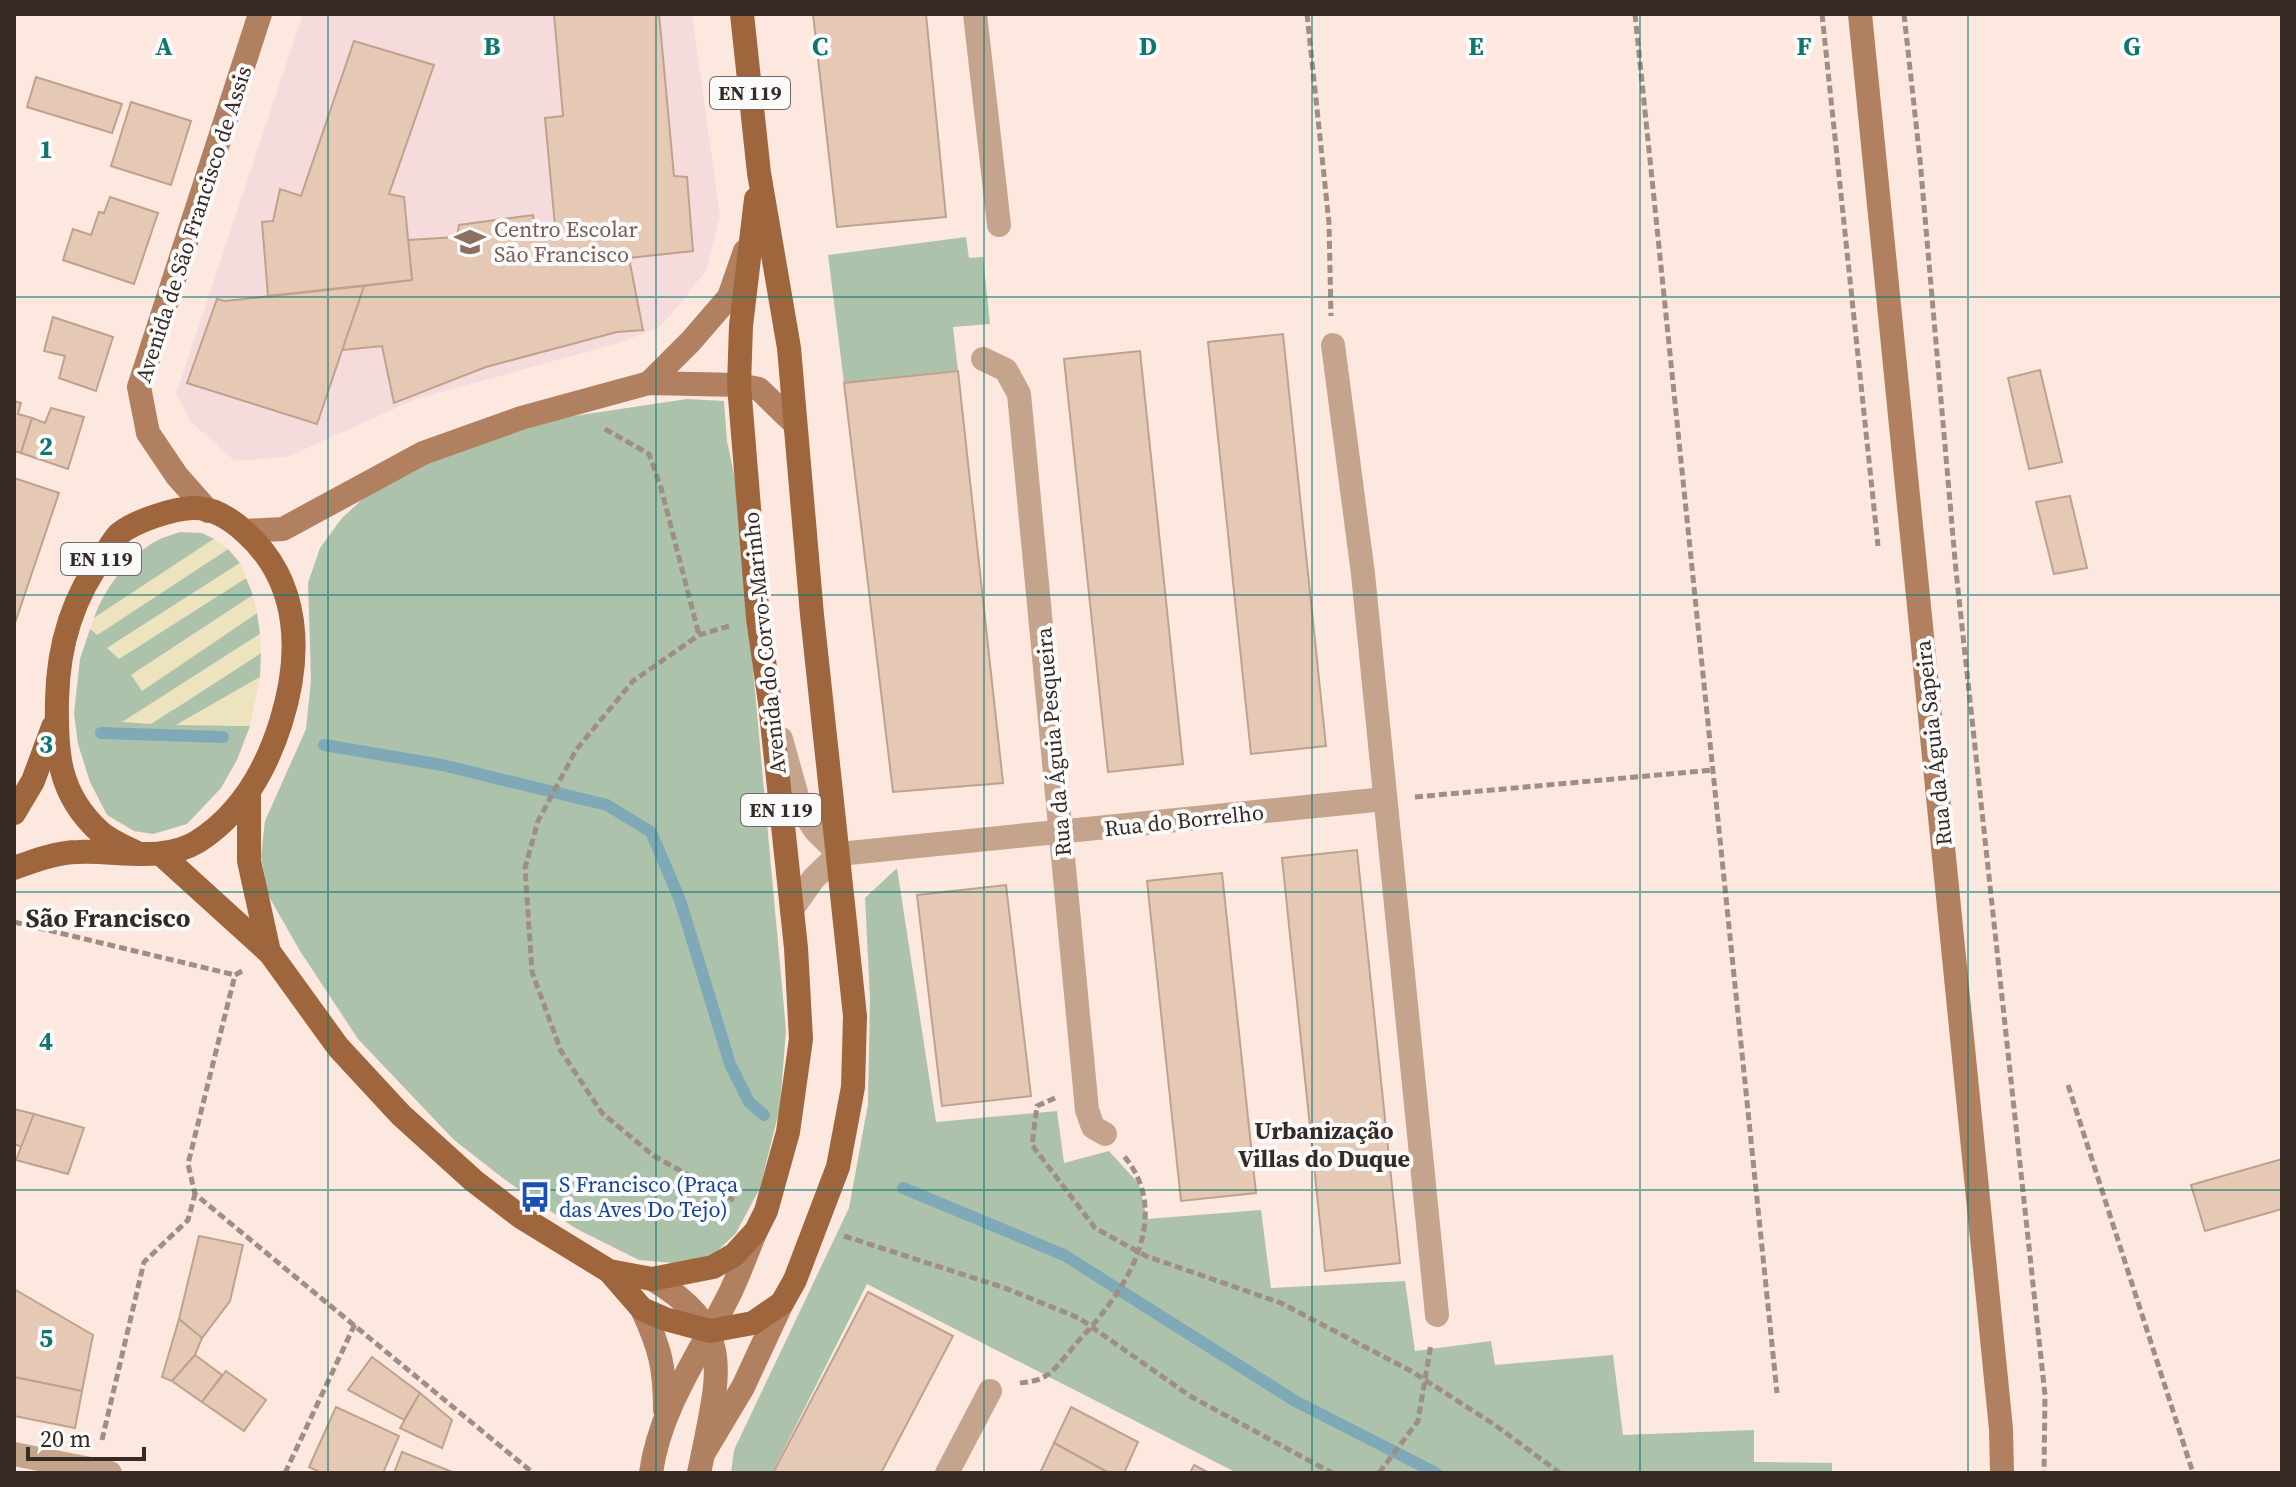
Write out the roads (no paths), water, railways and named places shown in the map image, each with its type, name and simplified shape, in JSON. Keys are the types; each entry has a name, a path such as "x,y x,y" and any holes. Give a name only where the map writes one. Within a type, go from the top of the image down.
{"main road":[{"name":"EN 119","path":"742,14 759,173 789,348 812,615 855,1016 853,1087 838,1167 811,1241 782,1303"},
{"name":"EN 119","path":"739,385 741,326 759,173"},
{"name":"Avenida do Corvo-Marinho","path":"609,1271 652,1279 713,1267 734,1255 756,1231 766,1211 788,1132 801,1039 792,909 758,618 739,385"},
{"name":"Avenida de São Francisco de Assis","path":"14,868 75,852 161,854 192,845 221,826 249,793 274,745 288,698 294,657 291,614 280,573 244,531 226,516 195,508 162,513 120,534 87,577 66,632 57,690 56,738 63,780 81,811 102,833 137,853"},
{"name":"Avenida de São Francisco de Assis","path":"14,813 33,781 57,718"},
{"name":"EN 119","path":"249,793 249,861 270,953"},
{"name":"EN 119","path":"161,854 270,953"},
{"name":"Avenida do Corvo-Marinho","path":"270,953 338,1047 401,1115 474,1181 521,1217 609,1271 642,1309 665,1319 710,1331 753,1323 782,1303"}],"street":[{"name":"Avenida de São Francisco de Assis","path":"208,511 177,476 148,433 139,387 260,14"},
{"path":"975,14 999,225"},
{"name":"Rua da Águia Sapeira","path":"1860,14 1997,1381 2002,1473"},
{"path":"649,383 729,297 753,228"},
{"path":"1333,345 1363,574 1437,1315"},
{"name":"Rua da Águia Pesqueira","path":"983,359 1006,370 1019,394 1084,1085 1093,1127 1105,1134"},
{"path":"244,531 283,529 423,453 521,418 649,383 739,385 759,389 795,424"},
{"path":"770,703 800,807 815,830 839,854 814,878 792,909"},
{"name":"Rua do Borrelho","path":"839,854 1385,799"},
{"name":"Avenida do Corvo-Marinho","path":"651,1473 665,1416 732,1289 756,1231"},
{"path":"652,1279 674,1292 710,1331 717,1360 701,1464"},
{"path":"701,1464 743,1387 782,1303"},
{"name":"Avenida do Corvo-Marinho","path":"642,1309 663,1365 665,1416"},
{"path":"947,1473 990,1391"},
{"path":"14,1454 99,1471"}],"waterway":[{"path":"101,733 223,737"},
{"path":"324,745 442,765 607,805 651,832 680,900 730,1064 749,1102 764,1115"},
{"path":"903,1188 1064,1255 1295,1401 1436,1473"}],"place":[{"name":"Centro Escolar São Francisco","path":"470,242"},
{"name":"S Francisco (Praça das Aves Do Tejo)","path":"535,1197"}],"district":[{"name":"São Francisco","path":"108,918"},
{"name":"Urbanização Villas do Duque","path":"1324,1144"}]}
